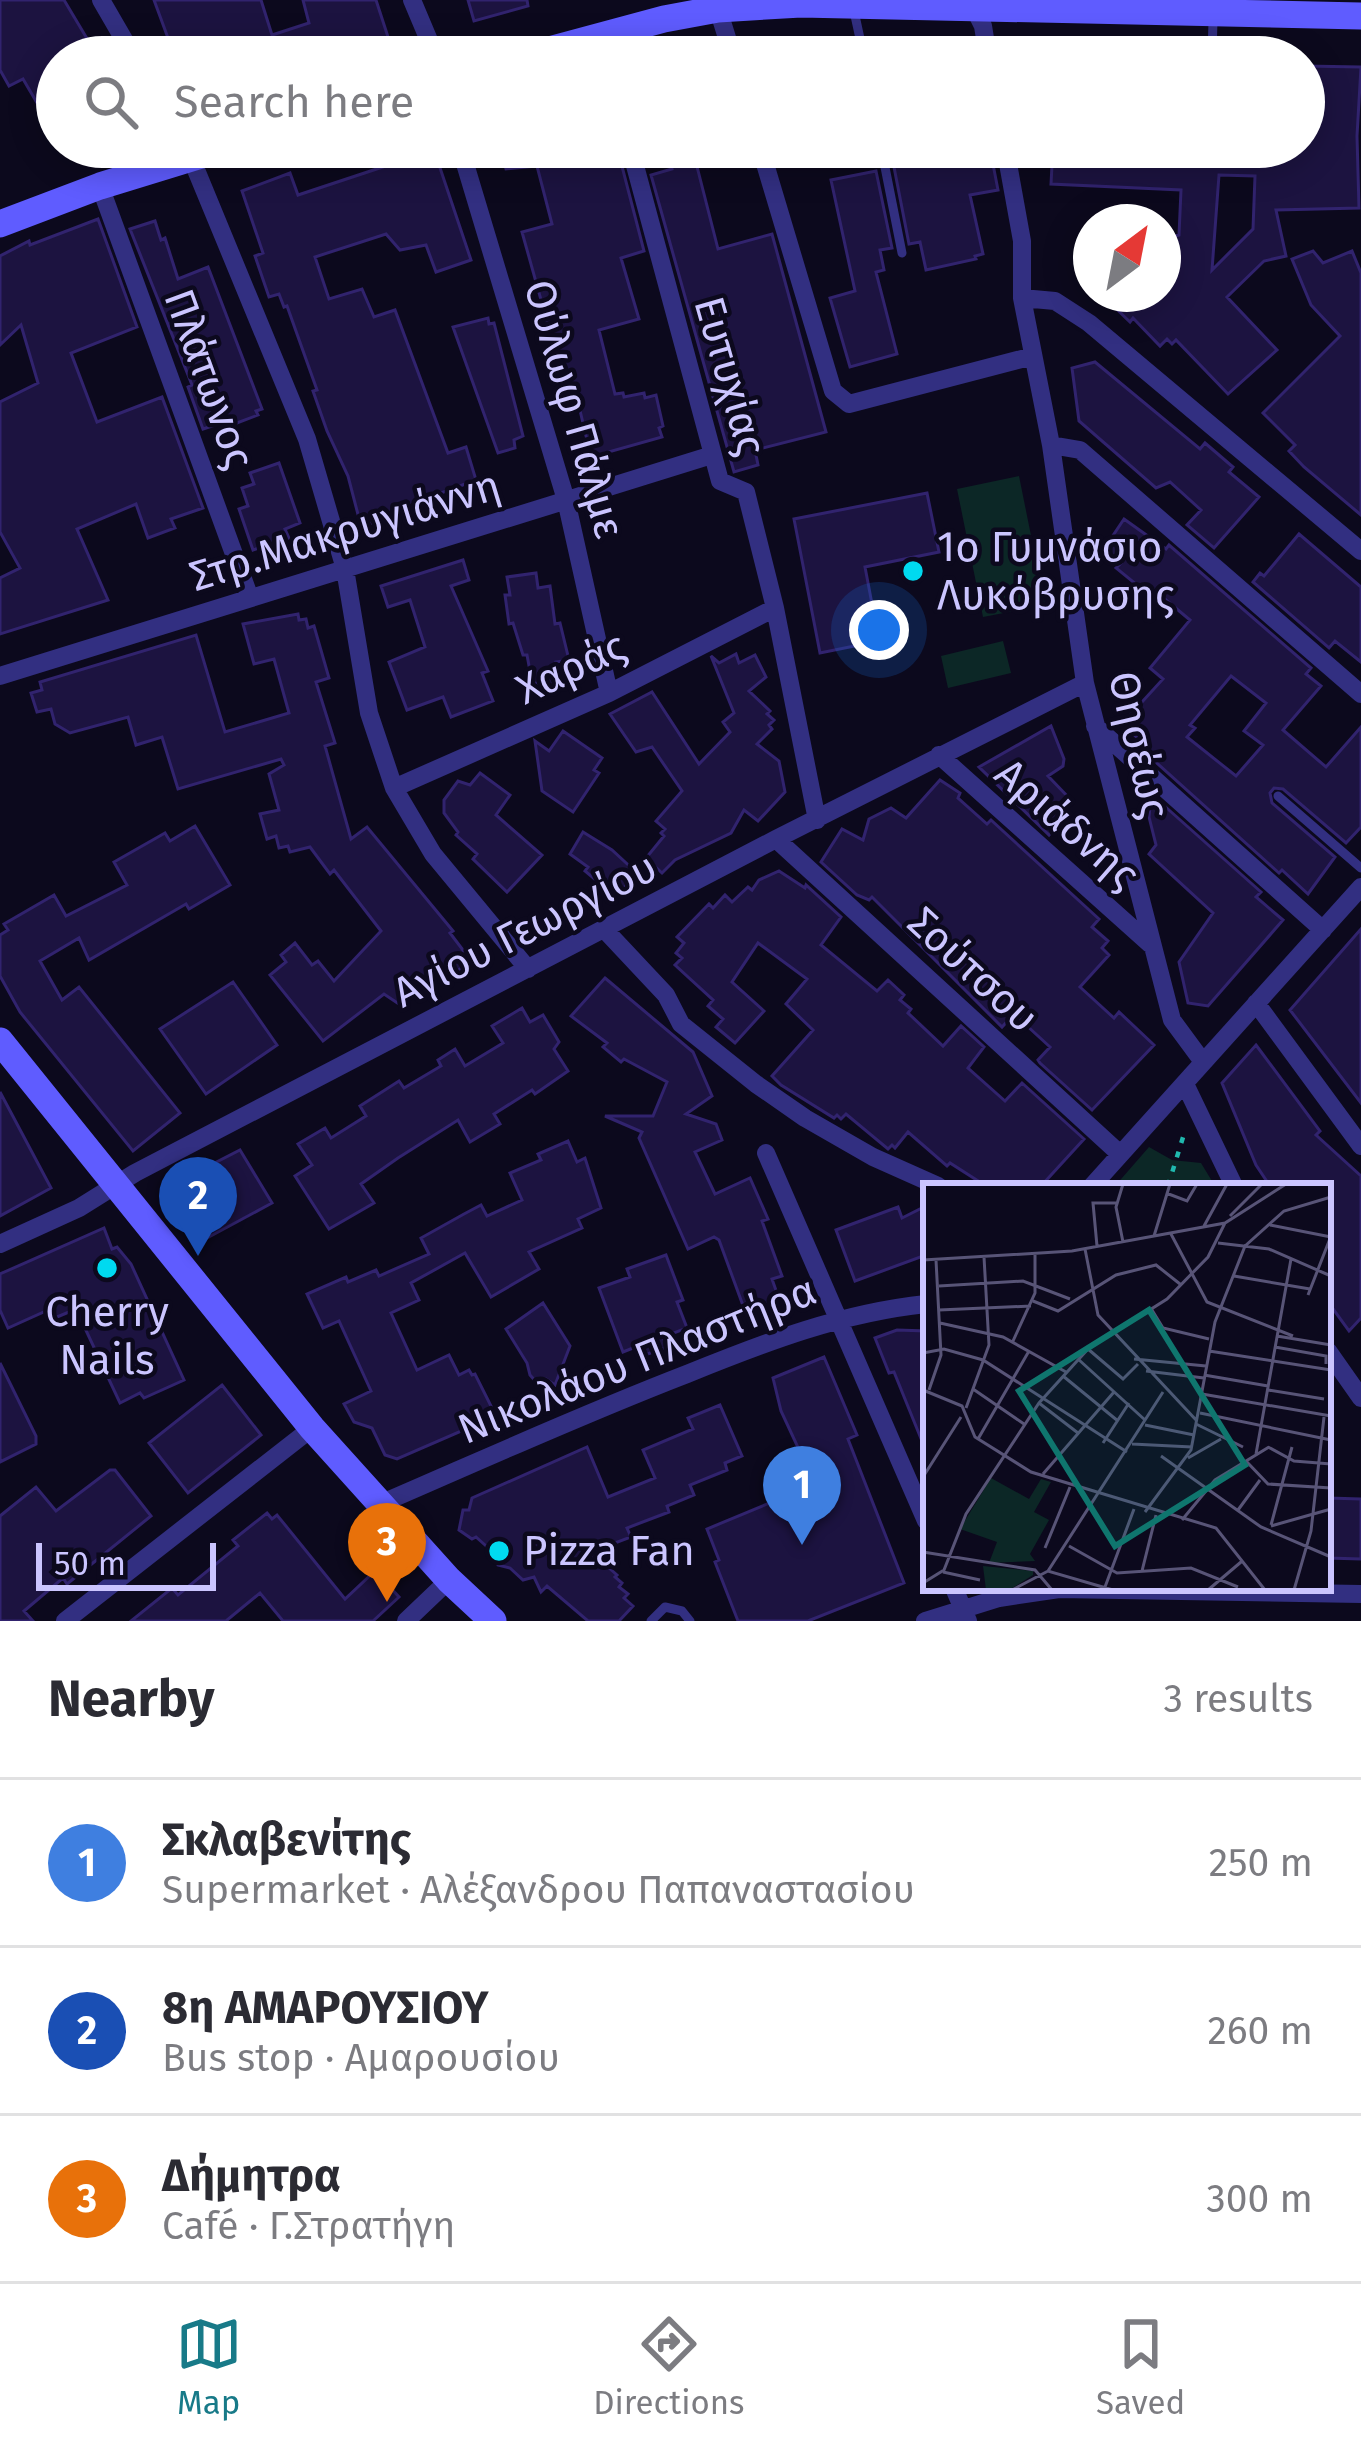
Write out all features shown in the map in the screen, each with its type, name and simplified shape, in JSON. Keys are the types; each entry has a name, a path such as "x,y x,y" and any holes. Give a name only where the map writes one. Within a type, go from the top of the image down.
{"main road":[{"path":"632,36 718,9 853,5 971,3 1213,14 1248,8 1361,16"},
{"path":"0,224 147,168"},
{"path":"0,1041 312,1428 448,1580 493,1621"}],"street":[{"path":"101,0 122,36"},
{"path":"412,0 427,36"},
{"path":"971,3 984,36"},
{"path":"718,9 726,36"},
{"path":"196,168 307,439 345,568 369,713 394,788 433,854 528,969"},
{"name":"Ούλωφ Πάλμε","path":"466,168 566,500 609,693"},
{"name":"Ευτυχίας","path":"636,168 720,481 746,492 775,608 817,820"},
{"path":"766,168 833,392 849,404 1033,356"},
{"name":"Θησέως","path":"1009,168 1022,241 1022,298 1051,445 1085,683 1172,1020 1203,1062"},
{"name":"Πλάτωνος","path":"100,186 250,598"},
{"path":"1022,298 1055,301 1089,322 1361,551"},
{"path":"1051,445 1080,450 1361,694"},
{"name":"Στρ.Μακρυγιάννη","path":"0,676 712,454"},
{"name":"Χαράς","path":"394,788 609,693 775,608"},
{"name":"Αγίου Γεωργίου","path":"0,1244 79,1208 135,1173 1085,683"},
{"path":"1096,726 1323,930"},
{"name":"Αριάδνης","path":"939,755 1150,944"},
{"name":"Σούτσου","path":"776,839 1120,1154"},
{"path":"1095,1183 1190,1092 1203,1062 1361,886"},
{"path":"605,930 666,995 682,1024 756,1084 856,1148 932,1183"},
{"path":"1256,1004 1361,1146"},
{"path":"1190,1092 1233,1183"},
{"path":"766,1153 923,1515"},
{"name":"Νικολάου Πλαστήρα","path":"380,1504 617,1401 840,1317 923,1304"},
{"path":"1331,1355 1361,1398"},
{"path":"65,1621 312,1428"},
{"path":"406,1621 448,1580"},
{"path":"926,1621 1051,1591"},
{"path":"1180,1591 1361,1594"}],"lane":[{"path":"853,5 859,36"},
{"path":"1212,36 1213,14"},
{"path":"885,168 902,254"},
{"path":"1278,796 1361,868"},
{"path":"652,1621 664,1607 682,1611 691,1621"}],"path":[{"path":"1169,1183 1190,1092"}],"green space":[{"path":"1019,476 1045,605 983,617 957,489"},
{"path":"1003,641 1011,673 948,688 941,656"},
{"path":"1149,1147 1172,1160 1201,1163 1213,1183 1118,1183"}],"building":[{"path":"0,0 64,0 85,36 36,36 36,101 23,79 9,86 0,70"},
{"path":"154,0 261,0 272,35 309,23 303,0 376,0 388,36 167,36"},
{"path":"468,0 527,0 528,6 474,21"},
{"path":"1325,66 1361,67 1359,208 1276,210 1286,256 1264,261 1227,297 1277,350 1228,394 1176,340 1172,344 1167,339 1160,346 1133,318 1130,322 1120,312 1181,312 1181,190 1051,184 1052,168 1325,168","holes":["1219,175 1255,176 1253,229 1212,270"]},
{"path":"380,168 440,168 471,260 436,272 426,245 400,250 386,234 315,257 329,299 362,289 374,317 395,310 448,453 466,447 476,480 406,506 408,514 361,526 348,476 327,431 287,306 279,294 269,297 255,256 263,253 242,191 290,173 298,195"},
{"path":"538,168 622,168 644,251 621,258 639,319 599,330 615,394 656,395 662,437 591,457 577,398 569,400 522,232 552,224"},
{"path":"697,168 718,249 772,234 826,432 755,450 758,465 734,472 651,175"},
{"path":"894,168 994,168 998,190 970,195 983,254 926,270 920,242 909,244"},
{"path":"876,171 892,248 880,250 884,270 876,272 897,354 850,367 830,298 855,291 831,180"},
{"path":"98,219 137,327 71,353 97,422 162,397 203,508 171,519 175,528 148,538 136,504 77,529 108,600 0,634 0,578 20,568 0,532 0,402 38,383 21,325 0,345 0,256 29,241 30,245"},
{"path":"155,221 178,279 208,267 262,409 256,411 258,415 203,429 188,387 192,385 130,229"},
{"path":"1313,251 1323,263 1352,251 1361,273 1361,515 1304,467 1289,451 1295,445 1263,413 1340,336 1311,305 1292,259"},
{"path":"488,318 489,324 494,323 523,436 514,440 515,448 498,453 453,327"},
{"path":"1095,362 1200,449 1205,443 1259,497 1214,548 1187,525 1201,510 1170,482 1156,488 1079,421 1072,368"},
{"path":"279,463 300,523 285,529 289,538 253,550 239,509 248,506 242,488 254,484 250,473"},
{"path":"927,493 939,552 865,567 879,641 820,653 794,519"},
{"path":"1124,519 1166,549 1169,545 1311,668 1306,674 1321,686 1283,730 1326,767 1361,727 1361,827 1346,843 1283,789 1274,788 1270,793 1272,803 1335,857 1308,894 1139,747 1143,743 1122,724 1163,679 1150,668 1190,620 1153,589 1148,594 1116,568 1121,563 1104,549","holes":["1231,676 1266,703 1244,731 1263,745 1236,776 1187,737 1195,728 1190,725"]},
{"path":"1299,534 1361,587 1361,662 1335,641 1329,648 1253,582 1260,573 1264,576"},
{"path":"463,560 469,580 451,586 488,671 482,673 493,701 451,717 443,697 407,710 389,662 425,647 410,600 388,607 381,586"},
{"path":"536,573 538,588 550,586 555,624 560,623 569,660 556,662 558,680 545,686 532,682 527,655 523,655 513,623 509,624 505,595 510,595 507,577"},
{"path":"298,614 299,620 306,619 308,628 314,626 329,678 316,682 335,743 325,746 351,839 367,827 453,931 466,954 459,960 464,966 446,980 437,969 402,1006 384,994 323,1041 270,975 286,962 281,955 295,943 312,965 318,961 334,981 381,931 310,847 290,852 288,846 279,848 276,836 267,839 260,814 279,810 269,774 284,765 281,759 178,789 162,737 136,745 128,717 70,733 55,724 51,709 37,712 31,693 42,690 40,682 196,635 225,732 289,713 274,659 254,664 243,624"},
{"path":"736,654 739,663 755,655 766,677 749,691 774,720 757,744 779,761 785,792 758,821 744,810 731,833 675,860 662,873 646,858 664,836 665,829 656,821 682,791 652,747 636,752 610,714 652,692 699,764 730,732 723,722 734,713 711,656 719,663"},
{"path":"1051,726 1064,759 1063,766 1048,776 1070,799 1049,835 979,767"},
{"path":"563,731 602,758 594,770 599,773 573,812 542,791 535,741 549,751"},
{"path":"480,773 510,795 496,815 542,855 507,892 473,859 477,854 456,835 444,813 444,800 458,781 470,785"},
{"path":"940,780 1099,919 1092,927 1108,941 1102,948 1109,955 1080,987 1114,1018 1119,1012 1154,1045 1092,1110 1040,1063 1050,1047 1014,1014 1002,1027 872,897 857,895 821,862 842,829 863,840 869,819 891,808 906,818"},
{"path":"1151,794 1261,892 1256,897 1283,920 1208,1006 1188,1003 1179,962 1213,913 1149,854 1156,845 1149,817"},
{"path":"195,826 230,885 189,909 186,904 89,960 79,938 40,961 62,1000 79,987 180,1113 133,1151 20,1012 0,976 0,935 8,930 4,924 54,895 66,916 127,885 114,862 165,833 170,841"},
{"path":"583,832 637,873 619,894 612,888 610,892 570,854"},
{"path":"779,871 806,885 841,917 821,945 877,991 888,980 904,995 900,1000 911,1009 908,1013 943,1046 961,1026 984,1047 968,1068 1005,1101 1022,1083 1084,1139 1044,1183 981,1183 950,1163 947,1166 908,1132 895,1148 888,1149 846,1114 834,1118 781,1085 772,1076 813,1030 786,1004 807,979 758,943 732,982 764,1011 735,1043 716,1027 723,1019 708,1006 713,1000 675,965 682,958 676,953 684,943 677,937 709,904 713,908 725,895 732,902"},
{"path":"1361,929 1361,1103 1290,1010"},
{"path":"605,978 693,1052 712,1096 686,1114 716,1124 722,1140 695,1152 715,1194 750,1178 768,1219 762,1221 782,1276 772,1279 779,1299 745,1311 719,1240 714,1237 688,1249 639,1138 642,1132 605,1116 653,1116 667,1082 624,1059 621,1062 603,1047 607,1043 571,1016"},
{"path":"233,982 277,1045 206,1094 160,1029"},
{"path":"522,1008 530,1022 543,1015 559,1042 554,1049 568,1071 494,1114 500,1124 470,1142 458,1120 398,1158 361,1184 374,1203 329,1229 295,1176 312,1165 298,1144 325,1128 331,1138 366,1116 360,1106 399,1081 404,1088 441,1066 438,1060 455,1049 465,1066 503,1043 492,1026"},
{"path":"1256,1045 1320,1131 1316,1135 1361,1176 1361,1318 1349,1331 1331,1306 1331,1183 1268,1183 1222,1083"},
{"path":"0,1092 51,1188 0,1216"},
{"path":"568,1141 577,1162 585,1158 601,1208 578,1219 582,1228 529,1252 539,1269 491,1297 465,1253 411,1283 419,1300 391,1313 417,1370 449,1355 459,1375 469,1370 475,1374 496,1416 397,1459 385,1455 372,1428 354,1422 344,1404 371,1391 339,1321 323,1328 307,1294 346,1277 348,1282 376,1270 379,1276 429,1254 421,1238 464,1214 481,1205 487,1216 522,1200 510,1173"},
{"path":"240,1150 272,1203 207,1238 193,1210 187,1214 172,1185"},
{"path":"898,1207 902,1218 923,1208 923,1256 855,1281 836,1230"},
{"path":"104,1228 112,1249 117,1247 131,1264 184,1380 120,1403 76,1309 50,1320 46,1311 8,1328 0,1310 0,1274"},
{"path":"666,1255 683,1300 677,1302 687,1328 663,1337 667,1347 642,1356 638,1346 623,1352 599,1288 630,1277 627,1269"},
{"path":"543,1303 570,1346 555,1385 546,1379 538,1384 530,1375 506,1329"},
{"path":"897,1330 923,1331 923,1444 894,1372 889,1373 875,1338"},
{"path":"824,1357 857,1435 848,1439 904,1583 808,1621 738,1621 707,1529 815,1484 781,1411 773,1378"},
{"path":"0,1363 36,1444 0,1462"},
{"path":"222,1385 261,1435 188,1493 149,1443"},
{"path":"720,1405 742,1456 725,1463 727,1470 690,1485 694,1495 667,1506 669,1512 627,1528 631,1537 591,1552 617,1575 622,1583 619,1587 628,1594 624,1598 633,1606 619,1621 588,1621 547,1586 541,1592 534,1577 523,1580 510,1568 498,1565 494,1553 459,1530 463,1510 469,1510 472,1498 587,1447 608,1497 655,1478 643,1450 693,1429 688,1418"},
{"path":"115,1470 151,1516 67,1584 63,1578 24,1611 33,1621 0,1621 0,1516 36,1487 56,1511"},
{"path":"1331,1498 1361,1499 1361,1559 1331,1558"},
{"path":"267,1513 272,1519 277,1515 345,1599 375,1571 399,1597 373,1621 283,1621 260,1593 226,1621 131,1621 172,1588 178,1595 238,1546 233,1540"}],"place":[{"name":"1ο Γυμνάσιο Λυκόβρυσης","path":"913,571"},
{"name":"8η ΑΜΑΡΟΥΣΙΟΥ","path":"198,1256"},
{"name":"Cherry Nails","path":"107,1268"},
{"name":"Σκλαβενίτης","path":"802,1545"},
{"name":"Pizza Fan","path":"499,1551"},
{"name":"Δήμητρα","path":"387,1602"}]}
